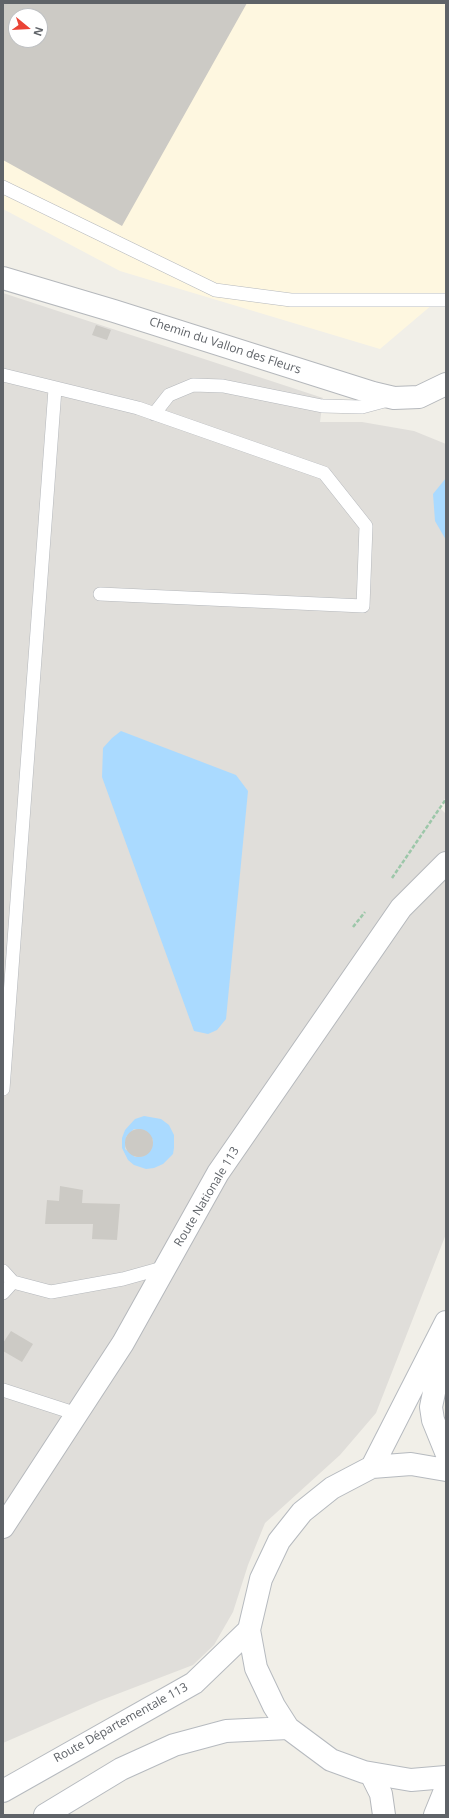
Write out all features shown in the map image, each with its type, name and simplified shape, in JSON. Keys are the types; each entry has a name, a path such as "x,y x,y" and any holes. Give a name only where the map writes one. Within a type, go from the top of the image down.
{"main road":[{"name":"Chemin du Vallon des Fleurs","path":"3,278 394,398 419,397 446,384"},
{"name":"Route Nationale 113","path":"3,1527 123,1343 218,1174 400,908 446,863"},
{"path":"372,1467 446,1322"},
{"path":"446,1335 431,1407 434,1420 446,1452"},
{"path":"446,1470 410,1464 372,1467 332,1488 302,1512 279,1541 262,1579 249,1630 256,1668 274,1706 288,1728 331,1760 371,1774 411,1780 446,1777"},
{"name":"Route Départementale 113","path":"3,1791 194,1683 249,1630"},
{"path":"46,1815 121,1769 174,1745 226,1731 288,1728"},
{"path":"371,1774 381,1794 384,1815"},
{"path":"435,1815 446,1788"}],"lane":[{"path":"3,187 215,290 291,300 446,300"},
{"path":"3,375 55,389 138,408 324,473 366,526 363,606 100,594"},
{"path":"154,414 169,395 193,385 223,386 322,406 362,407 394,398"},
{"path":"3,1089 55,389"},
{"path":"3,1271 14,1282 51,1292 123,1279 166,1267"},
{"path":"3,1293 14,1282"},
{"path":"3,1390 77,1414"}],"path":[{"path":"390,882 446,799"},
{"path":"353,927 368,907"}],"shaded area":[{"path":"3,3 446,3 446,293 380,349 120,271 3,209"},
{"path":"3,293 323,398 320,422 362,422 414,431 446,444 446,797 439,807 446,814 446,1234 376,1413 340,1455 265,1523 248,1565 233,1612 214,1645 193,1665 99,1701 3,1743"}],"water":[{"path":"446,478 446,540 435,521 433,494"},
{"path":"121,731 236,775 248,791 226,1019 217,1030 208,1034 194,1031 102,777 103,748"},
{"path":"144,1116 161,1119 169,1125 174,1135 174,1148 173,1154 163,1164 154,1168 146,1169 134,1165 128,1160 122,1148 122,1138 125,1130 135,1119","holes":["134,1129 146,1131 153,1140 151,1150 144,1156 135,1157 125,1149 126,1137"]}],"building":[{"path":"3,3 247,3 122,226 3,160"},
{"path":"96,325 111,330 107,340 92,335"},
{"path":"139,1129 149,1133 153,1143 149,1153 139,1157 129,1153 125,1143 129,1133"},
{"path":"60,1186 83,1190 82,1203 120,1204 117,1240 92,1239 93,1224 45,1224 47,1200 59,1201"},
{"path":"11,1331 33,1344 22,1362 3,1351 3,1343"}]}
